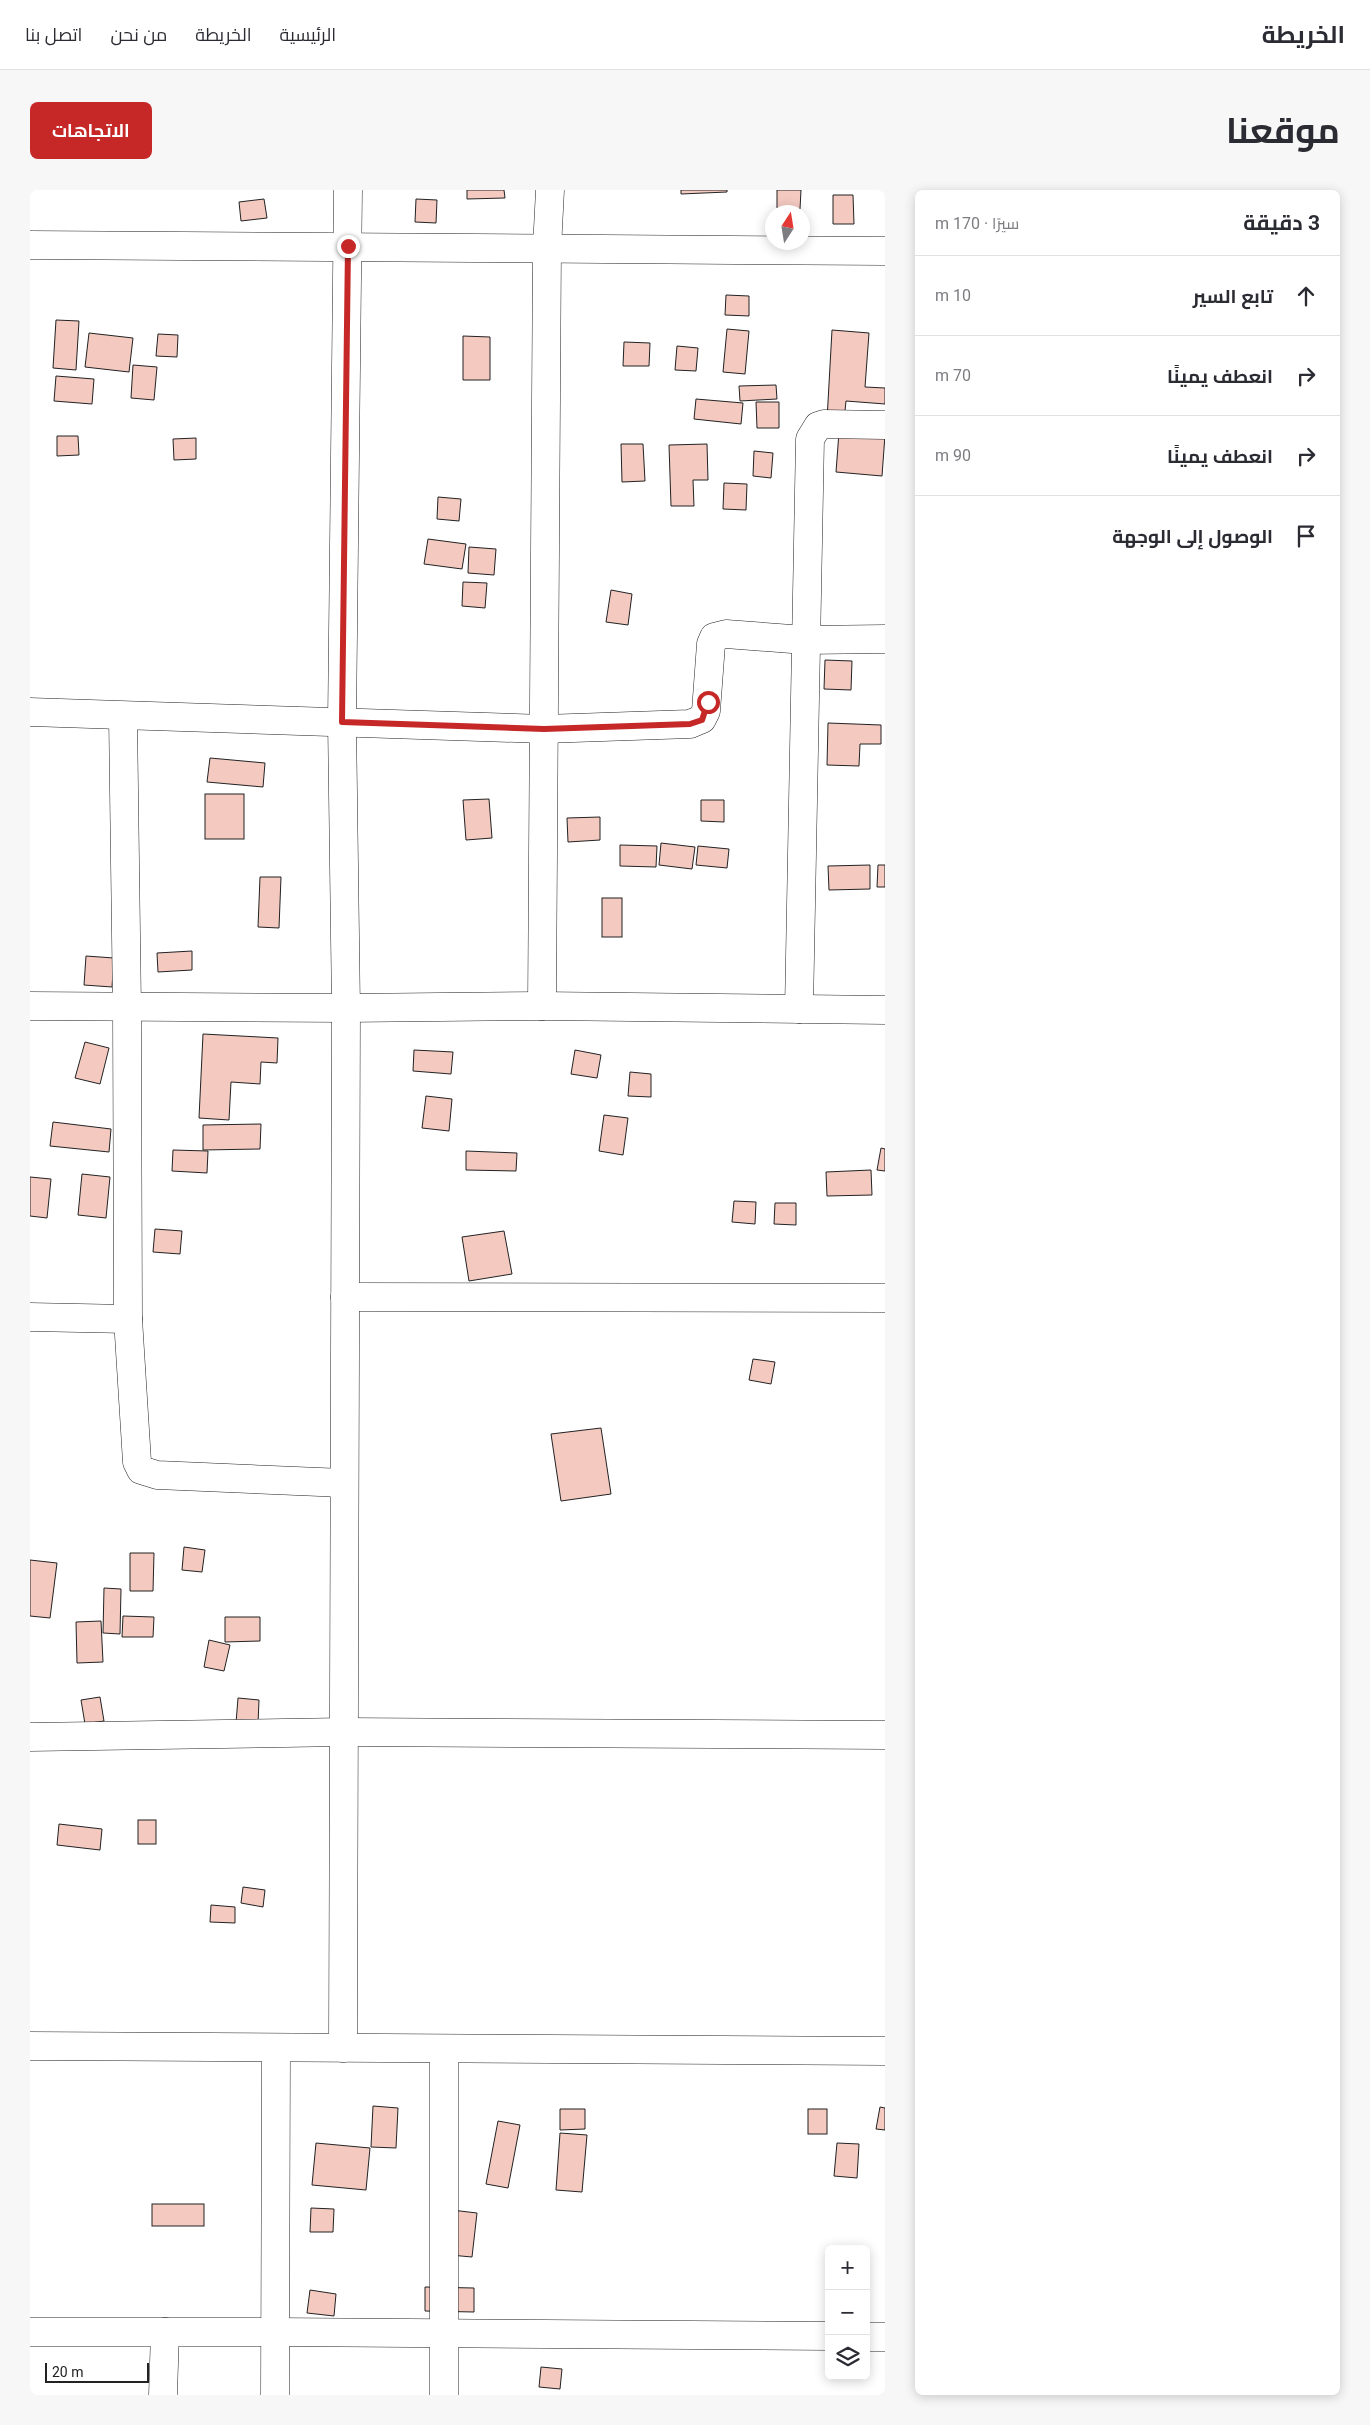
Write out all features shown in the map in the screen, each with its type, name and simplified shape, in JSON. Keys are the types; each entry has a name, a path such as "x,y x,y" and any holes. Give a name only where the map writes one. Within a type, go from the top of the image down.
{"street":[{"path":"343,2048 346,1008 342,722 348,190"},
{"path":"542,1006 550,190"},
{"path":"30,245 885,251"},
{"path":"799,1009 810,439 818,426 824,424 885,425"},
{"path":"30,712 123,717 544,729 697,723 702,720 708,702 711,644 714,637 726,634 805,640 885,639"},
{"path":"123,717 127,1007 128,1319 137,1462 141,1470 157,1475 344,1483"},
{"path":"30,1006 346,1008 542,1006 885,1010"},
{"path":"345,1297 885,1298"},
{"path":"30,1317 128,1319"},
{"path":"30,1737 344,1732 885,1735"},
{"path":"30,2046 885,2051"},
{"path":"275,2395 276,2048"},
{"path":"444,2049 444,2395"},
{"path":"30,2332 825,2336"},
{"path":"164,2395 165,2332"},
{"path":"870,2337 885,2337"}],"building":[{"path":"467,190 504,190 505,198 467,199"},
{"path":"681,190 727,190 727,192 681,194"},
{"path":"777,190 801,190 800,205 777,205"},
{"path":"833,195 853,195 854,224 833,224"},
{"path":"264,199 267,218 241,221 239,202"},
{"path":"416,199 437,200 436,223 415,222"},
{"path":"726,295 749,296 749,316 725,315"},
{"path":"56,320 79,321 76,370 53,368"},
{"path":"727,329 749,331 745,374 723,372"},
{"path":"832,330 869,333 865,387 885,388 885,404 846,401 844,421 827,420"},
{"path":"89,333 133,338 129,372 85,367"},
{"path":"158,334 178,335 177,357 156,356"},
{"path":"463,336 490,337 490,380 463,380"},
{"path":"624,342 650,343 649,366 623,366"},
{"path":"677,346 698,348 696,371 675,370"},
{"path":"133,365 157,367 154,400 131,398"},
{"path":"56,376 94,379 92,404 54,401"},
{"path":"776,385 777,399 740,401 739,386"},
{"path":"696,399 743,403 741,424 694,419"},
{"path":"756,402 779,402 779,428 757,428"},
{"path":"839,432 885,435 882,476 836,472"},
{"path":"57,436 78,436 79,455 57,456"},
{"path":"196,438 196,459 174,460 173,439"},
{"path":"621,444 643,444 645,481 622,482"},
{"path":"707,444 708,480 693,480 694,506 671,506 669,445"},
{"path":"754,451 773,453 771,478 753,476"},
{"path":"724,483 747,484 746,510 723,509"},
{"path":"438,497 461,499 459,521 437,519"},
{"path":"428,539 466,544 462,569 424,564"},
{"path":"469,547 496,549 494,575 468,573"},
{"path":"463,582 487,583 485,608 462,606"},
{"path":"611,590 632,594 628,625 606,622"},
{"path":"825,660 852,661 851,690 824,689"},
{"path":"828,723 881,725 881,744 860,744 859,766 827,765"},
{"path":"210,758 265,763 263,787 207,782"},
{"path":"205,794 244,794 244,839 205,839"},
{"path":"489,799 492,838 466,840 463,800"},
{"path":"701,800 724,800 724,822 701,821"},
{"path":"600,817 600,840 568,842 567,818"},
{"path":"661,843 695,847 692,869 659,865"},
{"path":"620,845 657,846 656,867 620,866"},
{"path":"698,846 729,849 727,868 696,865"},
{"path":"870,865 870,889 829,890 828,866"},
{"path":"878,865 885,865 885,887 877,887"},
{"path":"260,877 281,877 279,928 258,927"},
{"path":"602,898 622,898 622,937 602,937"},
{"path":"192,951 192,970 158,972 157,953"},
{"path":"86,956 114,958 112,987 84,985"},
{"path":"203,1034 278,1038 277,1063 261,1062 260,1084 231,1082 229,1120 199,1118"},
{"path":"85,1042 109,1048 100,1084 75,1078"},
{"path":"414,1050 453,1052 451,1074 413,1071"},
{"path":"575,1050 601,1055 597,1078 571,1074"},
{"path":"630,1072 651,1074 651,1097 628,1096"},
{"path":"426,1096 452,1099 449,1131 422,1128"},
{"path":"604,1115 628,1118 623,1155 599,1151"},
{"path":"53,1122 111,1129 109,1152 50,1146"},
{"path":"261,1124 260,1149 203,1150 203,1125"},
{"path":"881,1148 885,1149 885,1171 877,1170"},
{"path":"173,1150 208,1151 207,1173 172,1171"},
{"path":"466,1151 517,1153 516,1171 466,1170"},
{"path":"871,1170 872,1195 827,1196 826,1172"},
{"path":"82,1174 110,1177 106,1218 78,1215"},
{"path":"30,1177 51,1179 47,1218 30,1216"},
{"path":"734,1201 756,1202 755,1224 732,1222"},
{"path":"775,1203 796,1203 796,1225 774,1224"},
{"path":"155,1229 182,1231 180,1254 153,1252"},
{"path":"504,1231 512,1274 469,1281 462,1237"},
{"path":"753,1359 775,1362 771,1384 749,1380"},
{"path":"601,1428 611,1494 561,1501 551,1434"},
{"path":"184,1547 205,1550 202,1572 182,1570"},
{"path":"130,1553 154,1553 153,1591 130,1591"},
{"path":"30,1560 57,1563 50,1618 30,1616"},
{"path":"104,1588 121,1589 120,1634 103,1633"},
{"path":"123,1616 154,1617 153,1637 122,1637"},
{"path":"225,1617 260,1617 260,1641 225,1642"},
{"path":"101,1621 103,1662 77,1663 76,1622"},
{"path":"209,1640 230,1645 224,1671 204,1667"},
{"path":"100,1697 104,1721 85,1724 81,1700"},
{"path":"238,1698 259,1700 258,1724 236,1723"},
{"path":"138,1820 156,1820 156,1844 138,1844"},
{"path":"59,1824 102,1829 100,1850 57,1845"},
{"path":"243,1887 265,1890 263,1907 241,1903"},
{"path":"211,1905 235,1907 235,1923 210,1922"},
{"path":"373,2106 398,2108 396,2148 371,2147"},
{"path":"880,2107 885,2108 885,2130 876,2129"},
{"path":"560,2109 585,2109 585,2129 560,2130"},
{"path":"808,2109 827,2109 827,2134 808,2134"},
{"path":"498,2121 520,2125 508,2188 486,2184"},
{"path":"560,2133 587,2135 582,2192 556,2190"},
{"path":"316,2143 370,2148 366,2190 312,2185"},
{"path":"837,2143 859,2144 857,2178 834,2176"},
{"path":"152,2204 204,2204 204,2226 152,2226"},
{"path":"311,2208 334,2209 333,2232 310,2232"},
{"path":"443,2209 477,2213 472,2257 439,2254"},
{"path":"425,2287 474,2288 474,2312 425,2311"},
{"path":"310,2290 336,2294 334,2316 307,2313"},
{"path":"541,2367 562,2369 560,2389 539,2387"}],"route":[{"path":"348,246 342,722 544,729 690,724 702,720 708,702"}]}
